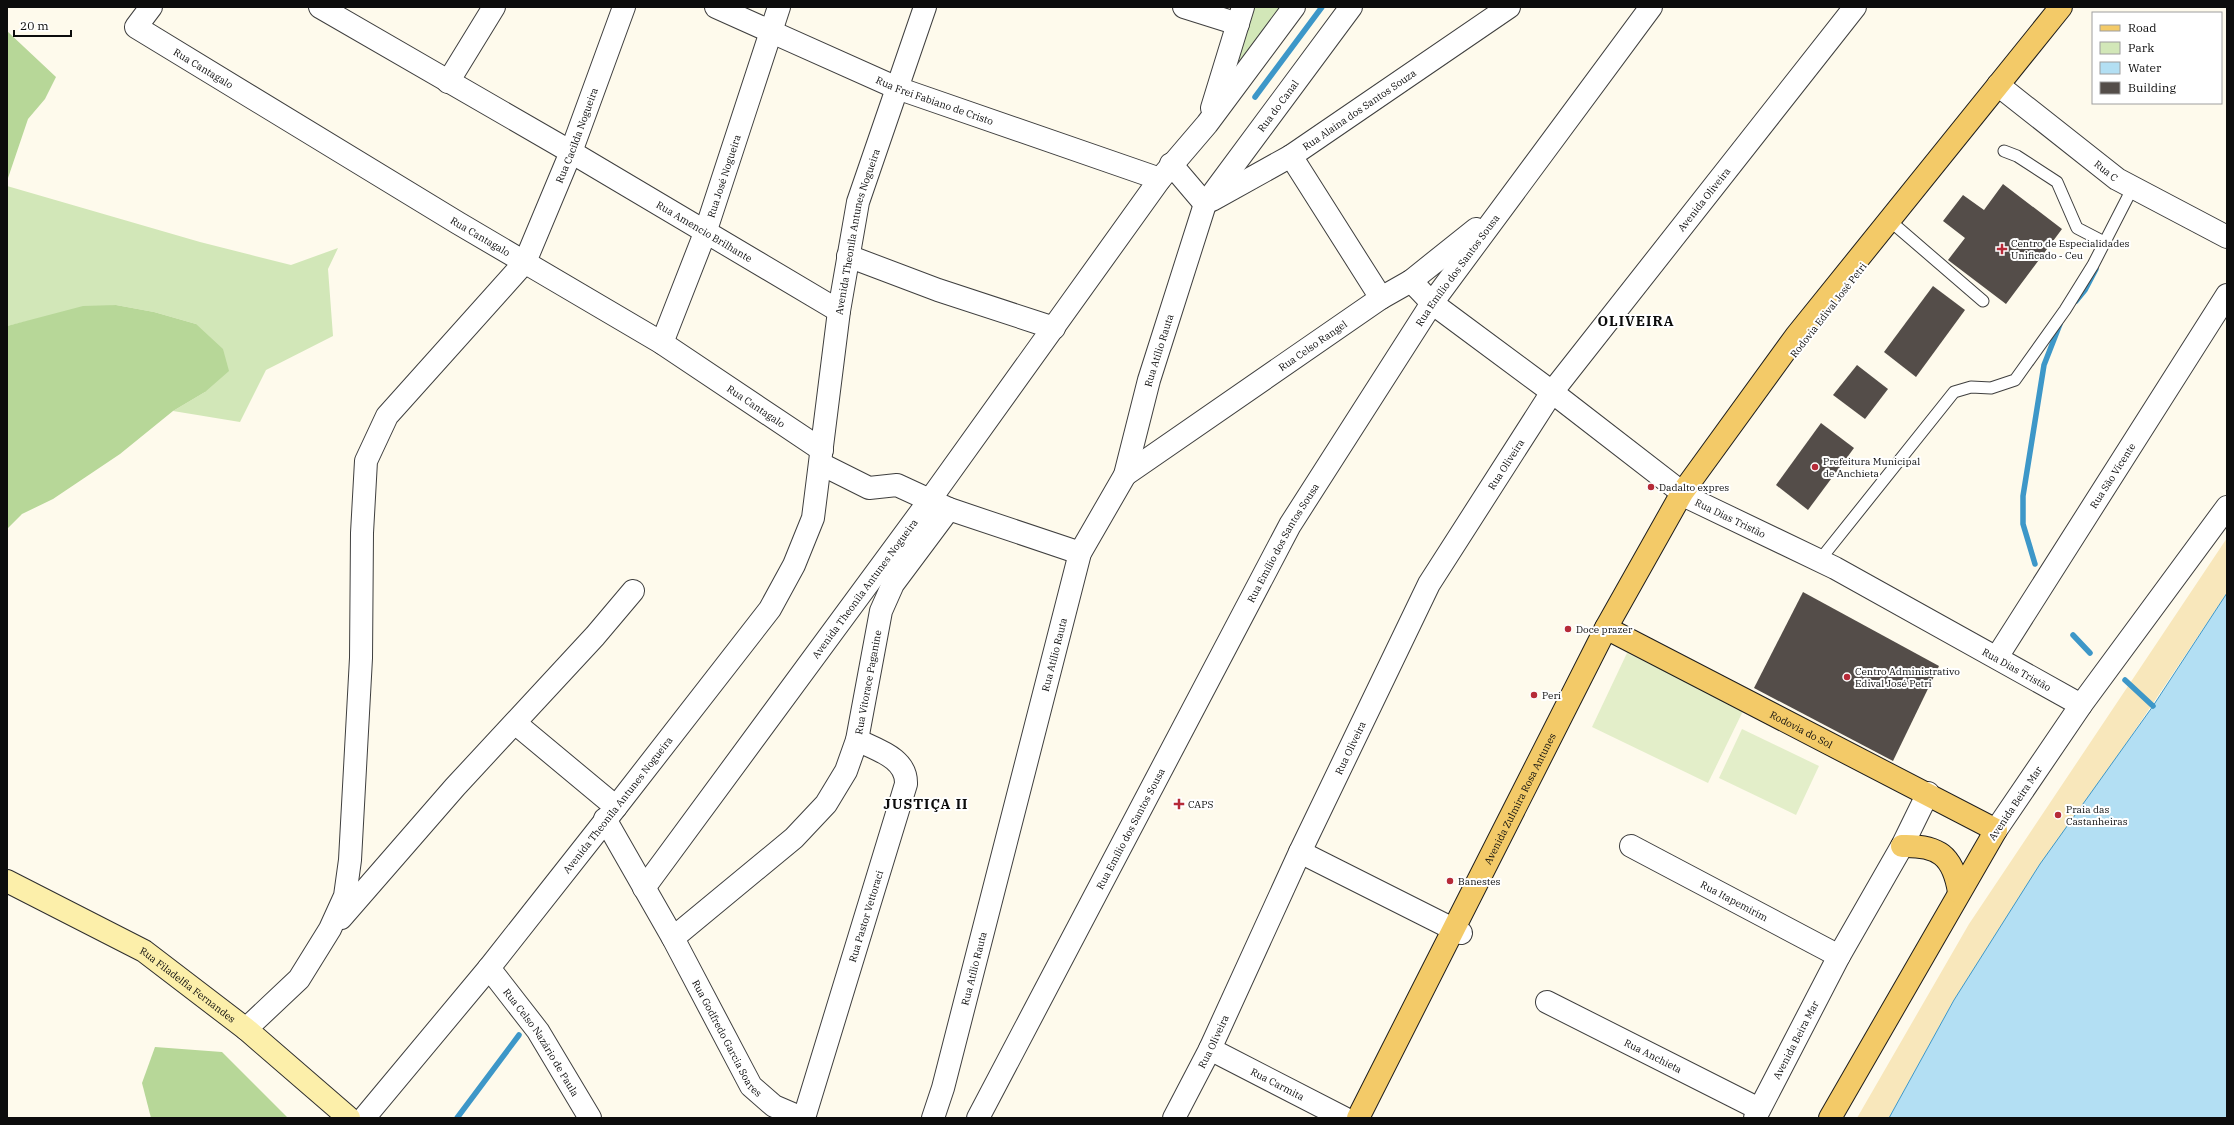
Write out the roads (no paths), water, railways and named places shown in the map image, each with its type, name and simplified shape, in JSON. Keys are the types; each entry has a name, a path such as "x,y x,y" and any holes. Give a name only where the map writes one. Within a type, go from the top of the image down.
{"main road":[{"name":"Rodovia Edival José Petri","path":"1610,631 1686,496 1892,223 2001,87 2061,7"},
{"name":"Rodovia Edival José Petri","path":"2001,87 2070,7"},
{"name":"Rodovia do Sol","path":"1610,631 1996,830"},
{"name":"Avenida Zulmira Rosa Antunes","path":"1358,1118 1457,931 1610,631"},
{"name":"Avenida Beira Mar","path":"1830,1118 1996,830"},
{"path":"1902,846 1923,846 1939,853 1949,862 1956,874 1959,892"},
{"name":"Rua Filadelfia Fernandes","path":"7,881 144,951 246,1029 349,1118"},
{"name":"Avenida Zulmira Rosa Antunes","path":"1368,1118 1457,931"}],"street":[{"name":"Rua Cantagalo","path":"151,7 136,27 525,262 662,342 822,457"},
{"name":"Rua Amencio Brilhante","path":"320,7 571,152 838,311"},
{"path":"448,82 494,7"},
{"name":"Rua Cacilda Nogueira","path":"330,929 345,896 350,860 361,658 362,533 366,462 387,416 525,262 571,152 624,7"},
{"name":"Rua Frei Fabiano de Cristo","path":"716,7 771,30 897,88 1165,172"},
{"name":"Rua José Nogueira","path":"662,342 706,233 779,7"},
{"name":"Avenida Theonila Antunes Nogueira","path":"364,1118 489,968 770,609 794,565 813,518 822,457 838,311 858,202 925,7"},
{"path":"1184,7 1241,15 1207,124"},
{"path":"1207,124 1294,7"},
{"name":"Rua do Canal","path":"1205,204 1351,7"},
{"name":"Rua Emílio dos Santos Sousa","path":"978,1118 1290,525 1432,303 1497,212 1651,7"},
{"name":"Avenida Oliveira","path":"1552,392 1855,7"},
{"name":"Rua Alaina dos Santos Souza","path":"1205,204 1291,156 1497,10"},
{"name":"Rua C","path":"2001,87 2117,179 2227,237"},
{"name":"Avenida Theonila Antunes Nogueira","path":"644,888 929,501 1165,172 1207,124"},
{"path":"1291,156 1381,298"},
{"path":"1165,172 1205,204"},
{"name":"Rua Atílio Rauta","path":"933,1118 943,1088 1080,553 1125,475 1149,380 1205,204"},
{"name":"Rua Celso Rangel","path":"1125,475 1381,298 1411,281 1497,212"},
{"path":"848,256 938,290 1054,328"},
{"name":"Rua Dias Tristão","path":"1411,281 1432,303 1552,392 1686,496 1819,561 1997,657 2081,705"},
{"name":"Rua São Vicente","path":"1997,657 2227,295"},
{"name":"Rua Oliveira","path":"1174,1118 1210,1050 1300,852 1429,584 1552,392"},
{"path":"822,457 869,488 897,486 949,509 1080,553"},
{"name":"Avenida Beira Mar","path":"1996,830 2081,705 2227,507"},
{"name":"Rua Vitorace Paganine","path":"673,938 800,833 826,804 846,771 857,740 881,611 893,584 949,509"},
{"path":"246,1029 299,979 330,929 633,592"},
{"path":"515,723 610,813"},
{"name":"Rua Pastor Vettoraci","path":"803,1118 906,784 906,774 903,767 896,760 857,740"},
{"name":"Avenida Beira Mar","path":"1757,1114 1839,956 1902,846 1928,794"},
{"name":"Rua Godfredo Garcia Soares","path":"610,813 644,888 673,938 751,1086 774,1106 803,1118"},
{"name":"Rua Itapemirim","path":"1631,846 1839,956"},
{"path":"1300,852 1457,931"},
{"name":"Rua Celso Nazário de Paula","path":"489,968 538,1031 590,1118"},
{"name":"Rua Anchieta","path":"1547,1002 1757,1114"},
{"name":"Rua Carmita","path":"1210,1050 1344,1118"}],"lane":[{"path":"2004,151 2017,156 2057,182 2077,228 2104,242"},
{"path":"1819,561 1954,392 1971,387 1991,388 2015,380 2065,310 2104,242 2133,187"},
{"path":"1892,223 1982,301"}],"water":[{"path":"2227,593 2227,1118 1889,1118 1954,1000 2040,864 2153,706"}],"waterway":[{"path":"1255,97 1322,7"},
{"path":"2076,301 2085,290 2096,269"},
{"path":"2035,564 2023,524 2023,496 2044,365 2060,324"},
{"path":"2073,635 2090,653"},
{"path":"2125,680 2153,706"},
{"path":"457,1118 519,1035"}],"place":[{"name":"Centro de Especialidades Unificado - Ceu","path":"2002,249"},
{"name":"Prefeitura Municipal de Anchieta","path":"1815,467"},
{"name":"Dadalto expres","path":"1651,487"},
{"name":"Doce prazer","path":"1568,629"},
{"name":"Centro Administrativo Edival José Petri","path":"1847,677"},
{"name":"Peri","path":"1534,695"},
{"name":"CAPS","path":"1179,804"},
{"name":"Praia das Castanheiras","path":"2058,815"},
{"name":"Banestes","path":"1450,881"}],"district":[{"name":"OLIVEIRA","path":"1636,321"},
{"name":"JUSTIÇA II","path":"926,804"}]}
